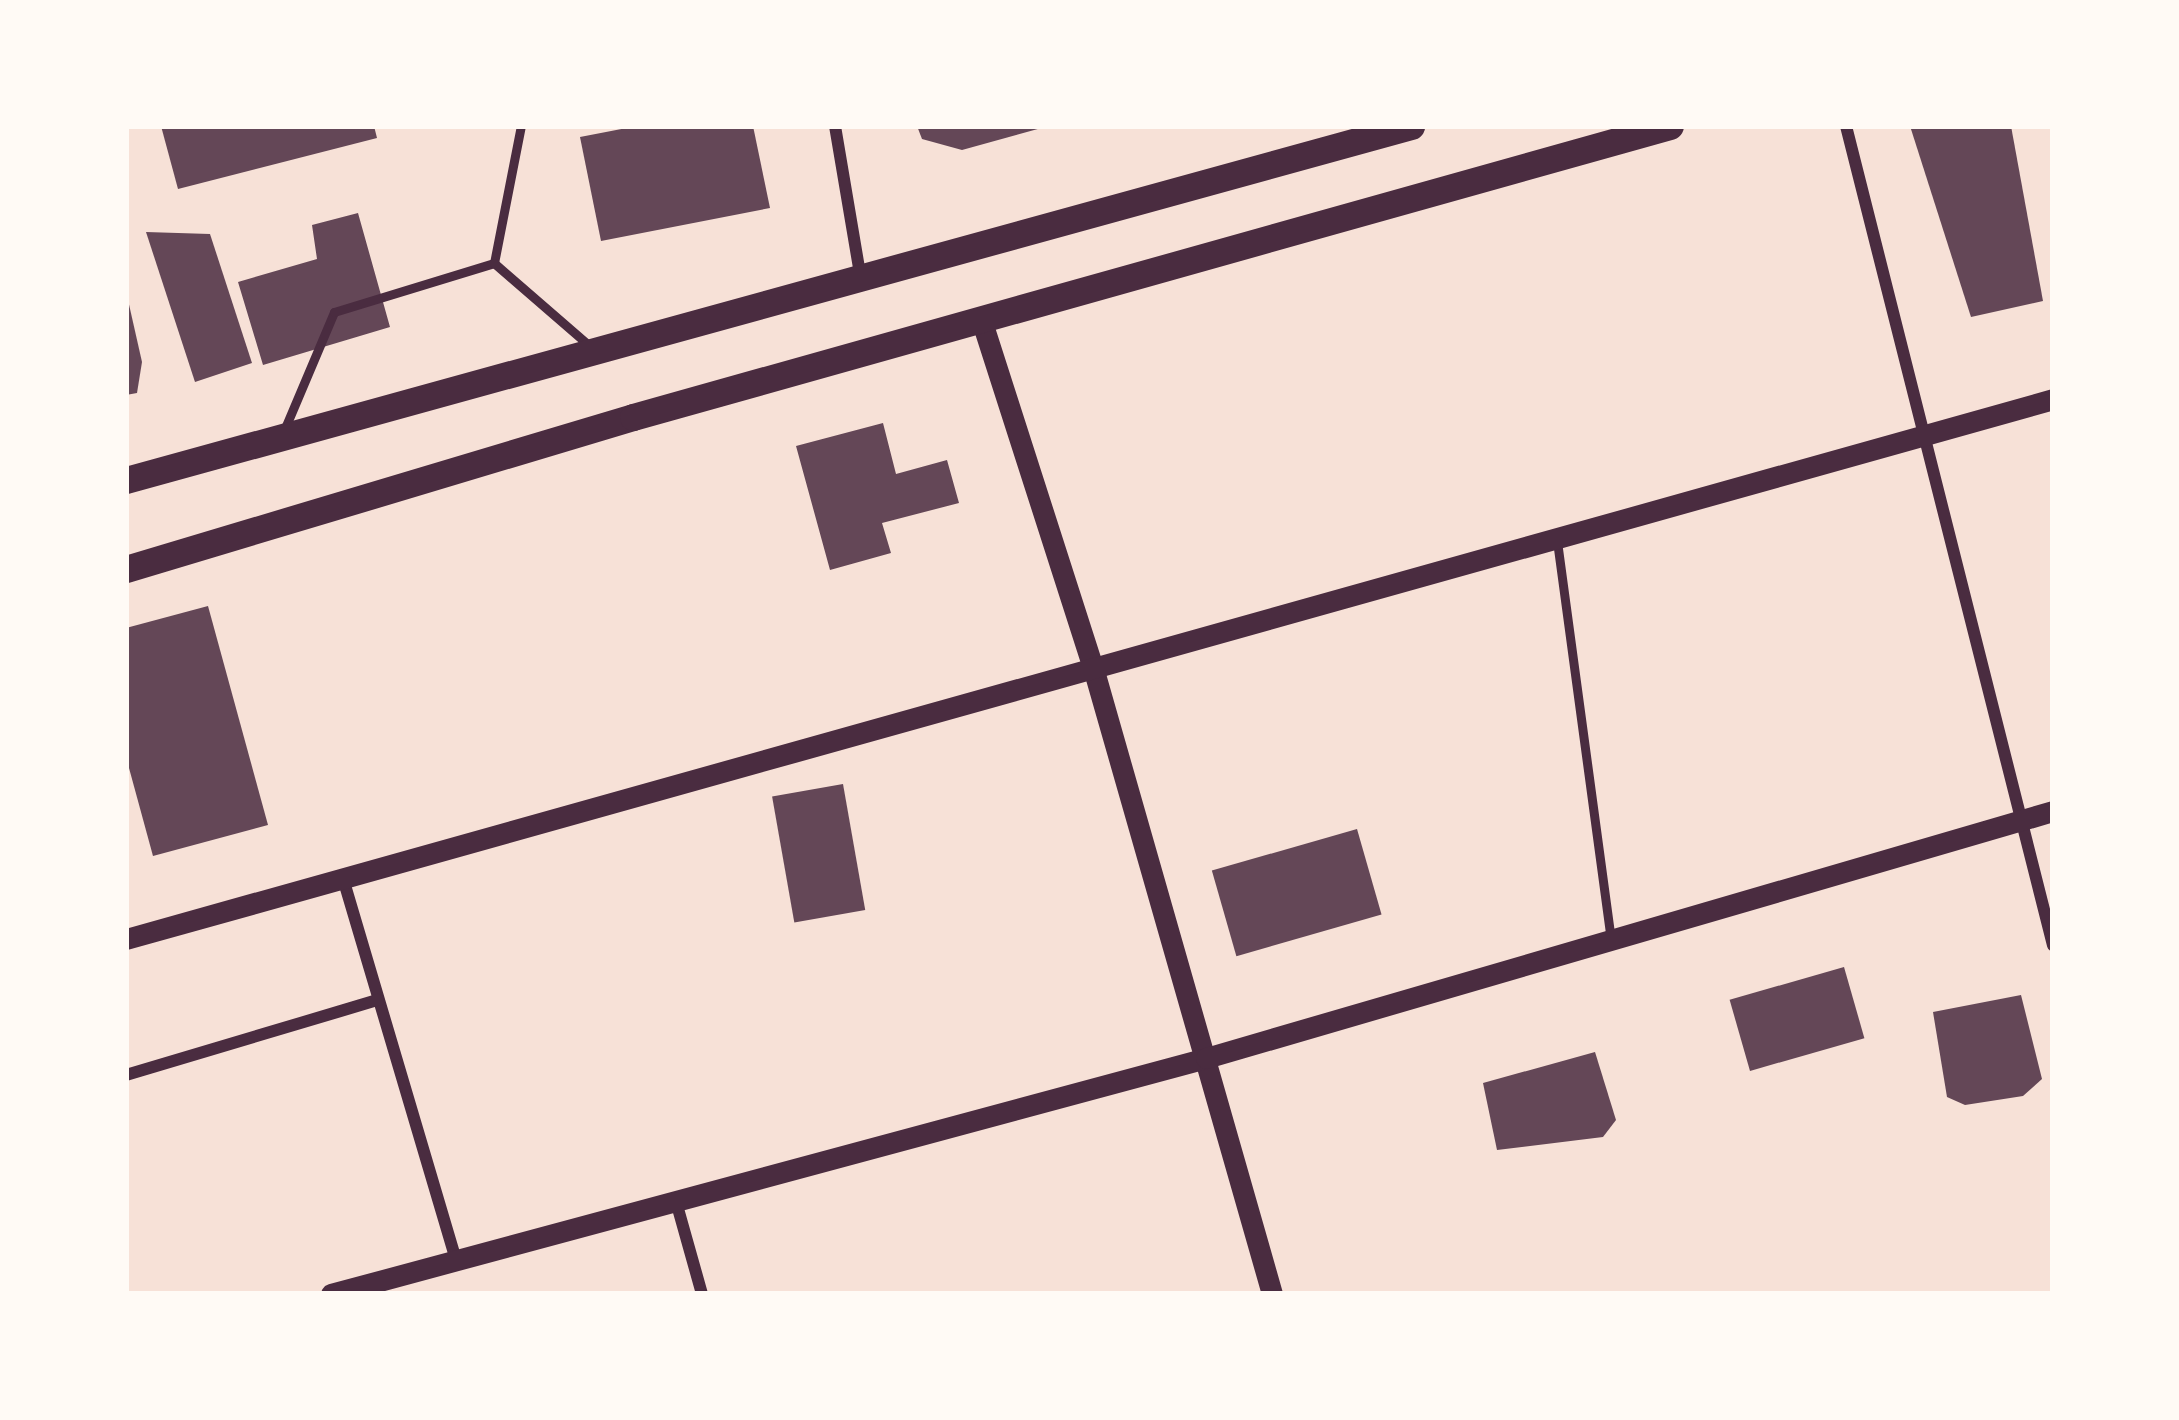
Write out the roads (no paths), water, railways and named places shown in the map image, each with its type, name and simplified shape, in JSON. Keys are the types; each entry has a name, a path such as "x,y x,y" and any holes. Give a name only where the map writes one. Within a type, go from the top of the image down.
{"highway":[{"path":"126,479 1412,126"},
{"path":"126,569 1670,126"}],"street":[{"path":"835,126 860,274"},
{"path":"1846,126 2017,820 2053,945"},
{"path":"982,322 1094,671 1272,1294"},
{"path":"126,939 2053,399"},
{"path":"331,1294 677,1205 1206,1058 2053,812"},
{"path":"342,875 456,1262"},
{"path":"126,1076 379,1000"},
{"path":"677,1205 702,1294"}],"lane":[{"path":"494,263 521,126"},
{"path":"494,263 595,351"},
{"path":"281,437 334,312 494,263"},
{"path":"1557,541 1610,940"}]}
